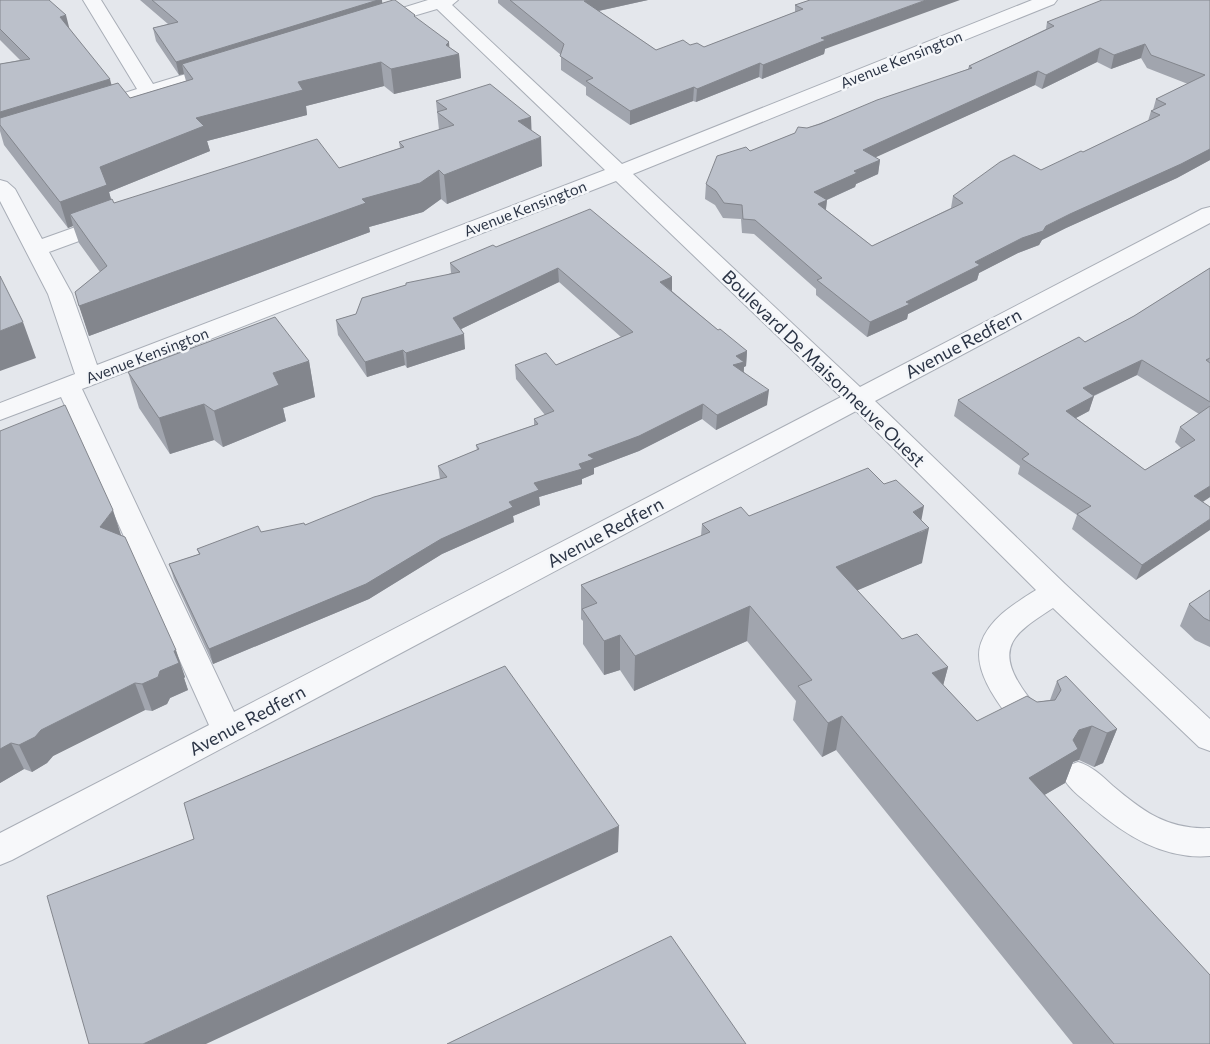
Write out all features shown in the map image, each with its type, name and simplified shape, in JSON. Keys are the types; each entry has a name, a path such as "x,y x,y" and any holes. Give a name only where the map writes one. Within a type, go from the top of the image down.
{"street":[{"path":"92,0 148,92"},
{"name":"Avenue Kensington","path":"0,412 618,172 1048,0"},
{"path":"362,27 442,1"},
{"name":"Boulevard De Maisonneuve Ouest","path":"442,1 618,172 858,398 1055,592 1210,738"},
{"path":"74,115 241,63"},
{"path":"0,186 7,194 60,294 78,381 227,731"},
{"name":"Avenue Redfern","path":"0,850 1210,214"},
{"path":"36,249 128,216"},
{"path":"1031,723 1012,698 996,670 994,645 1012,621 1055,592"},
{"path":"1078,775 1116,808 1146,828 1173,840 1201,844 1210,842"}],"building":[{"path":"0,0 49,0 66,15 60,17 110,79 0,112 0,64 30,59 0,29"},
{"path":"152,0 378,0 176,62 153,28 178,22"},
{"path":"393,0 449,42 446,45 459,54 391,69 381,62 298,82 303,90 196,118 204,126 100,167 107,185 60,202 0,125 0,118 118,83 130,98 193,79 182,64"},
{"path":"510,0 589,0 584,1 656,50 683,40 690,45 697,43 704,47 803,9 795,5 810,0 926,0 821,38 826,40 763,65 760,63 697,89 694,87 630,111 586,81 593,78 560,56 564,44"},
{"path":"1102,0 1210,0 1210,149 1070,214 1046,226 1043,231 1022,238 975,262 980,265 906,302 910,304 870,322 817,280 822,278 755,220 743,219 742,205 724,203 716,191 706,184 717,156 746,147 750,151 795,133 798,127 807,128 820,124 877,100 972,68 969,66 1054,26 1047,22","holes":["1145,44 1151,55 1205,75 1156,99 1166,104 1151,111 1160,115 1083,152 1081,151 1041,170 1014,155 1000,162 953,196 963,203 872,246 818,204 827,200 814,192 857,173 854,171 880,160 863,150 1038,71 1046,75 1100,48 1114,55"]},
{"path":"490,84 531,117 518,121 541,137 444,175 439,170 420,183 362,199 366,203 79,306 75,292 107,266 70,214 112,199 114,203 317,139 339,168 404,147 399,142 454,125 437,112 447,109 436,101"},
{"path":"590,209 672,277 660,282 718,330 720,329 747,351 736,356 744,362 733,365 769,390 717,415 703,404 639,436 588,455 594,459 579,464 582,469 534,483 539,490 509,502 513,507 441,539 366,584 209,649 169,564 200,554 197,549 258,526 261,532 304,523 305,525 374,497 447,477 438,466 479,449 476,445 538,424 534,419 554,411 515,365 546,353 556,365 633,332 558,268 453,318 464,334 406,353 403,350 365,362 336,320 356,314 362,298 406,285 406,283 460,272 450,263 493,245 496,247"},
{"path":"1210,268 1210,358 1206,360 1210,363 1210,402 1142,360 1083,388 1094,396 1066,411 1145,470 1195,440 1180,427 1210,406 1210,486 1194,496 1210,507 1210,519 1142,565 1077,514 1091,506 1022,459 1029,454 958,400 1079,337 1085,342 1134,316"},
{"path":"0,276 23,322 0,331"},
{"path":"275,317 309,361 273,373 279,385 214,411 204,404 159,418 128,372"},
{"path":"65,405 113,510 100,527 125,537 176,650 174,651 179,663 160,671 158,677 142,684 135,683 41,730 35,737 19,745 11,743 0,749 0,431"},
{"path":"868,468 884,484 896,480 924,506 913,512 929,528 836,567 902,639 917,634 948,667 932,673 977,721 1027,696 1037,702 1055,700 1061,690 1057,681 1066,676 1117,729 1107,733 1092,726 1079,730 1073,740 1078,749 1029,778 1210,975 1210,1044 1114,1044 842,716 828,723 798,686 812,680 750,606 635,656 620,635 604,641 582,609 597,603 581,585 710,532 702,524 741,507 749,516"},
{"path":"1210,590 1210,621 1189,604"},
{"path":"505,666 619,826 143,1044 89,1044 47,896 194,839 184,803"},
{"path":"671,936 746,1044 447,1044"}]}
